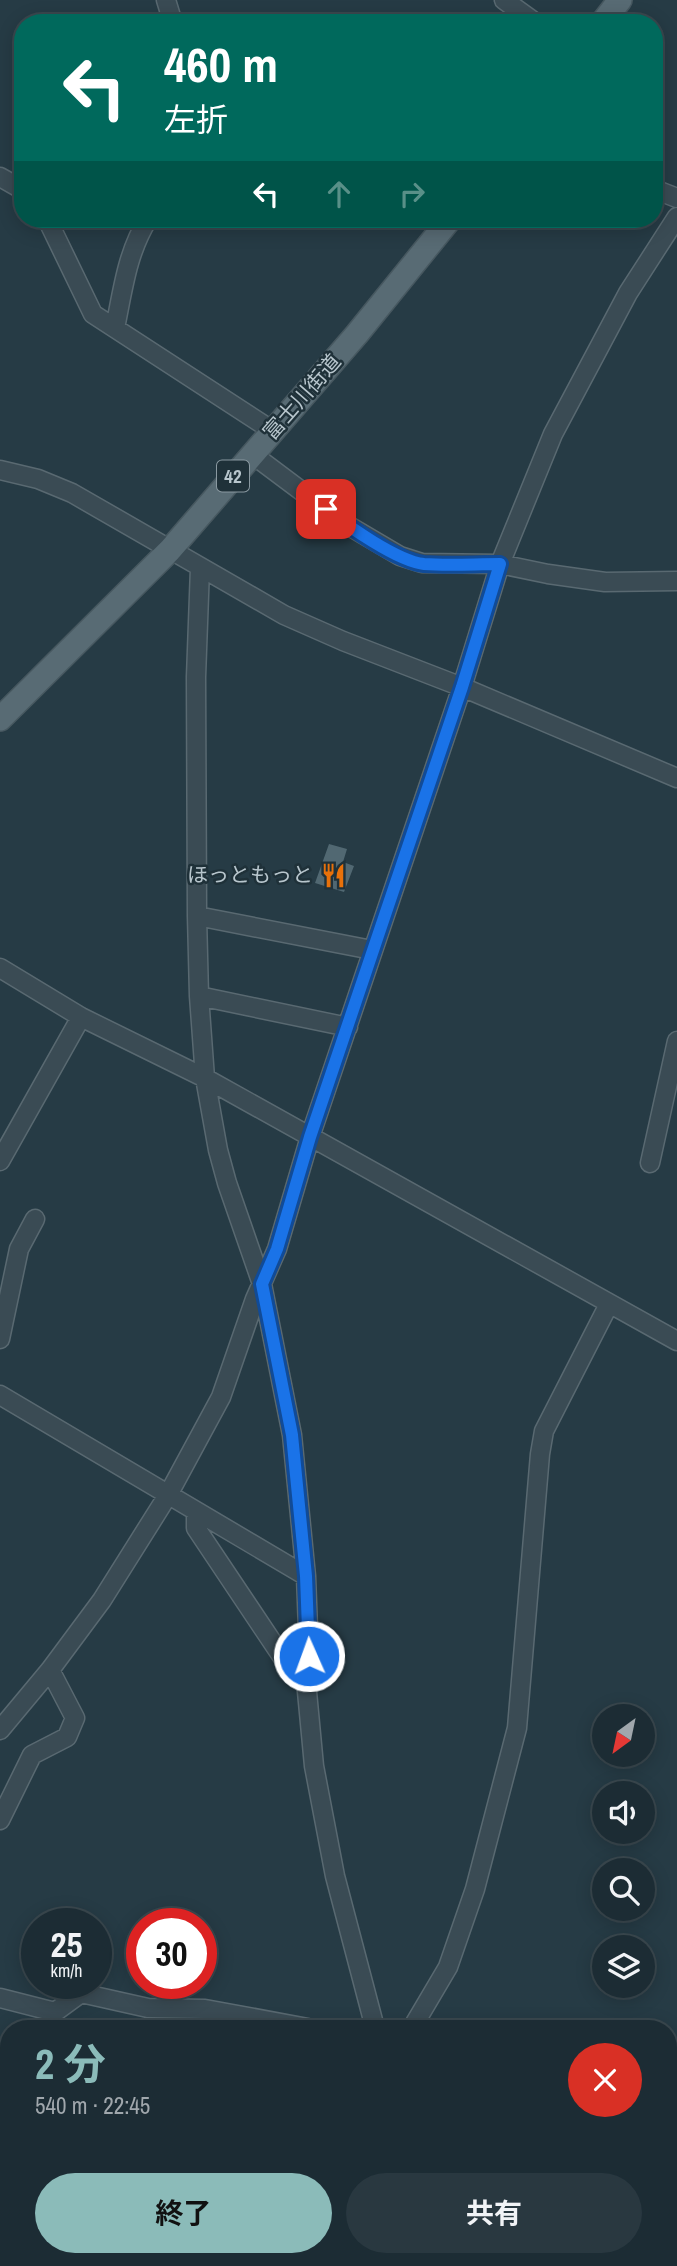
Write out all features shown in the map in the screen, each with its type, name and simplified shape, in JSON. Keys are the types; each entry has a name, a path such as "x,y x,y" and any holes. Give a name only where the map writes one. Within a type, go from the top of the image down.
{"main road":[{"path":"609,14 620,0"},
{"name":"富士川街道","path":"0,719 170,550 357,334 443,228"}],"street":[{"path":"504,0 523,14"},
{"path":"0,1730 50,1670 102,1600 168,1495 221,1397 277,1249 310,1137 462,687 500,564 553,434 628,293 677,218"},
{"path":"51,228 93,314 273,431"},
{"path":"115,328 129,258 143,228"},
{"path":"252,454 344,523 400,556 422,564 500,564 606,582 677,582"},
{"path":"0,470 37,479 72,493 284,615 677,778"},
{"path":"200,568 196,677 197,916 198,996 205,1078 227,1183 262,1284 292,1435 306,1576 309,1656 306,1681 314,1766 335,1875 373,2020"},
{"path":"197,916 372,950"},
{"path":"0,968 81,1017 205,1078 677,1341"},
{"path":"198,996 348,1027"},
{"path":"0,1161 81,1017"},
{"path":"650,1163 677,1044"},
{"path":"0,1339 19,1249 35,1219"},
{"path":"417,2020 448,1967 475,1889 517,1727 544,1431 609,1304"},
{"path":"0,1395 306,1576"},
{"path":"196,1511 196,1528 295,1676 306,1681"},
{"path":"0,1820 32,1755 67,1737 75,1718 50,1670"},
{"path":"51,2020 55,2012 81,1993 148,2008 205,2009 265,2020"},
{"path":"0,1998 55,2012"}],"building":[{"path":"329,844 347,849 343,862 354,866 344,892 315,883"}],"place":[{"name":"ほっともっと","path":"333,875"}],"route":[{"path":"309,1656 306,1576 292,1435 262,1284 277,1249 310,1137 462,687 500,564 422,564 400,556 344,523 326,509"}]}
